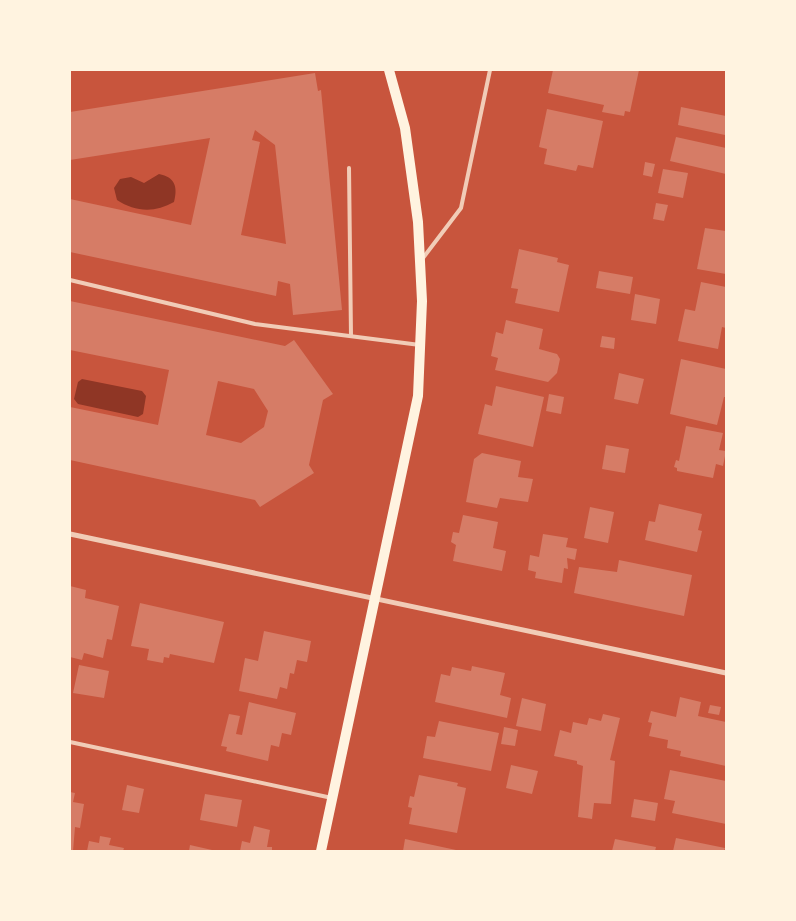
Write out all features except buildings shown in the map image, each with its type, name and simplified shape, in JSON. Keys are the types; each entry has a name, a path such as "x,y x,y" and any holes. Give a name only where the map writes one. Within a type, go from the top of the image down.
{"main road":[{"path":"321,851 418,396 422,301 418,222 405,128 389,70"}],"street":[{"path":"70,534 726,672"}],"lane":[{"path":"420,261 461,208 490,70"},
{"path":"348,168 351,336"},
{"path":"70,280 255,324 420,345"},
{"path":"70,742 332,798"}],"shaded area":[{"path":"159,174 169,178 174,183 176,192 174,202 160,208 145,210 131,207 117,200 114,188 120,179 131,177 144,183"},
{"path":"82,379 142,391 146,396 143,414 138,417 78,404 74,399 78,382"}]}
